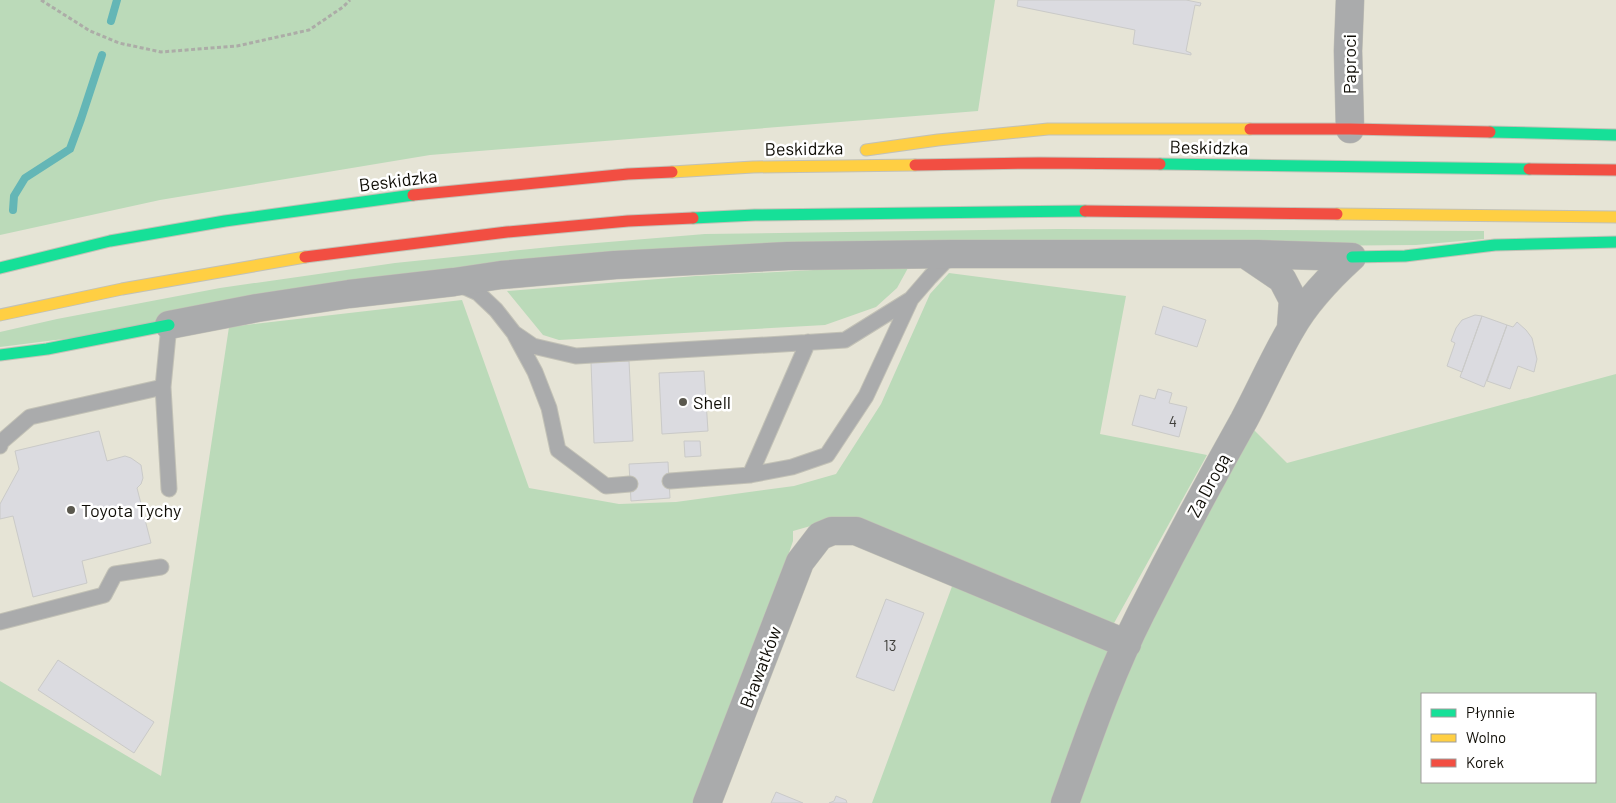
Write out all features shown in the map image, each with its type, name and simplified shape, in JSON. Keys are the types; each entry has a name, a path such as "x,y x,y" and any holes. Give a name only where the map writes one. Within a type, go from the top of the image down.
{"main road":[{"path":"753,167 938,140 1048,129 1350,129 1616,135"},
{"name":"Beskidzka","path":"0,268 110,241 225,221 329,206 513,184 628,174 753,167 1039,163 1616,170"},
{"path":"0,315 232,268 507,232 628,221 755,215 1042,210 1616,217"},
{"path":"1352,257 1405,256 1495,245 1616,242"},
{"path":"0,355 47,349 168,325"}],"street":[{"name":"Paproci","path":"1350,0 1348,51 1350,129"},
{"path":"168,325 303,301 501,275 615,265 788,256 952,254 1245,254 1352,257"},
{"name":"Za Drogą","path":"1245,254 1282,279 1293,300 1291,328"},
{"name":"Za Drogą","path":"1065,803 1090,732 1127,644 1209,482 1291,328 1326,281 1352,257"},
{"name":"Bławatków","path":"708,803 800,562 820,536 832,531 856,531 1127,644"}],"lane":[{"path":"670,481 750,475 792,467 827,455 866,396 911,299 952,254"},
{"path":"454,282 478,293 496,310 514,333 535,372 549,408 558,450 606,486 630,484"},
{"path":"514,333 533,346 576,356 845,340 911,299"},
{"path":"168,325 163,387 169,489"},
{"path":"750,475 808,342"},
{"path":"0,446 1,442 30,417 163,387"},
{"path":"0,622 104,595 115,574 161,567"}],"path":[{"path":"41,0 90,31 119,43 161,52 237,46 309,30 343,7 350,0"}],"green space":[{"path":"0,0 995,0 978,111 430,155 160,200 0,235"},
{"path":"1060,229 1484,231 1484,239 1416,245 761,251 0,347 0,332 57,319 220,288 395,263 560,246 705,234"},
{"path":"908,268 897,288 876,307 825,325 559,340 543,335 507,291 696,276 814,270"},
{"path":"949,273 1126,296 1100,434 1207,455 1113,625 842,517 793,531 793,541 704,803 0,803 0,681 161,776 229,327 462,300 529,488 619,504 676,502 794,486 836,474 881,404 930,294"},
{"path":"1616,374 1616,803 1069,803 1094,734 1248,424 1287,463"},
{"path":"954,581 1118,651 1060,803 872,803"}],"building":[{"path":"1018,0 1186,0 1201,3 1200,6 1195,5 1186,51 1191,53 1191,55 1133,44 1135,30 1017,6"},
{"path":"1163,306 1206,320 1197,347 1155,334"},
{"path":"1475,315 1482,316 1462,372 1447,366 1455,343 1451,341 1456,328 1462,320"},
{"path":"1482,316 1507,325 1484,387 1460,377"},
{"path":"1517,322 1532,338 1537,359 1534,372 1518,366 1510,389 1487,381 1507,325 1513,327"},
{"path":"629,361 633,441 594,443 591,362"},
{"name":"Shell","path":"704,371 708,431 662,434 659,373"},
{"path":"1158,389 1172,393 1169,403 1187,407 1179,437 1132,425 1140,395 1155,399"},
{"name":"Toyota Tychy","path":"99,431 107,461 125,456 141,465 143,478 137,488 151,543 82,561 87,583 33,597 13,516 0,519 0,504 19,469 15,451"},
{"path":"684,441 700,441 701,456 685,457"},
{"path":"668,462 670,498 631,501 629,464"},
{"path":"886,599 924,613 894,691 856,677"},
{"path":"58,660 154,722 134,753 38,690"},
{"path":"776,792 803,803 771,803"},
{"path":"836,796 846,800 847,803 829,803 834,801"}],"waterway":[{"path":"111,21 117,0"},
{"path":"13,210 14,196 25,178 70,149 102,55"}],"traffic: fast":[{"path":"1490,132 1616,135"},
{"path":"1160,164 1529,169"},
{"path":"0,268 110,241 225,221 413,195"},
{"path":"693,218 755,215 1085,211"},
{"path":"1352,257 1405,256 1495,245 1616,242"},
{"path":"0,355 47,349 169,325"}],"traffic: slow":[{"path":"866,150 938,140 1048,129 1250,129"},
{"path":"672,172 753,167 915,165"},
{"path":"1337,214 1616,217"},
{"path":"0,315 122,289 305,257"}],"traffic: jam":[{"path":"1250,129 1490,132"},
{"path":"915,165 1160,164"},
{"path":"1529,169 1616,170"},
{"path":"413,195 628,174 672,172"},
{"path":"1085,211 1337,214"},
{"path":"305,257 507,232 628,221 693,218"}],"place":[{"name":"Shell","path":"683,402"},
{"name":"Toyota Tychy","path":"71,510"}]}
